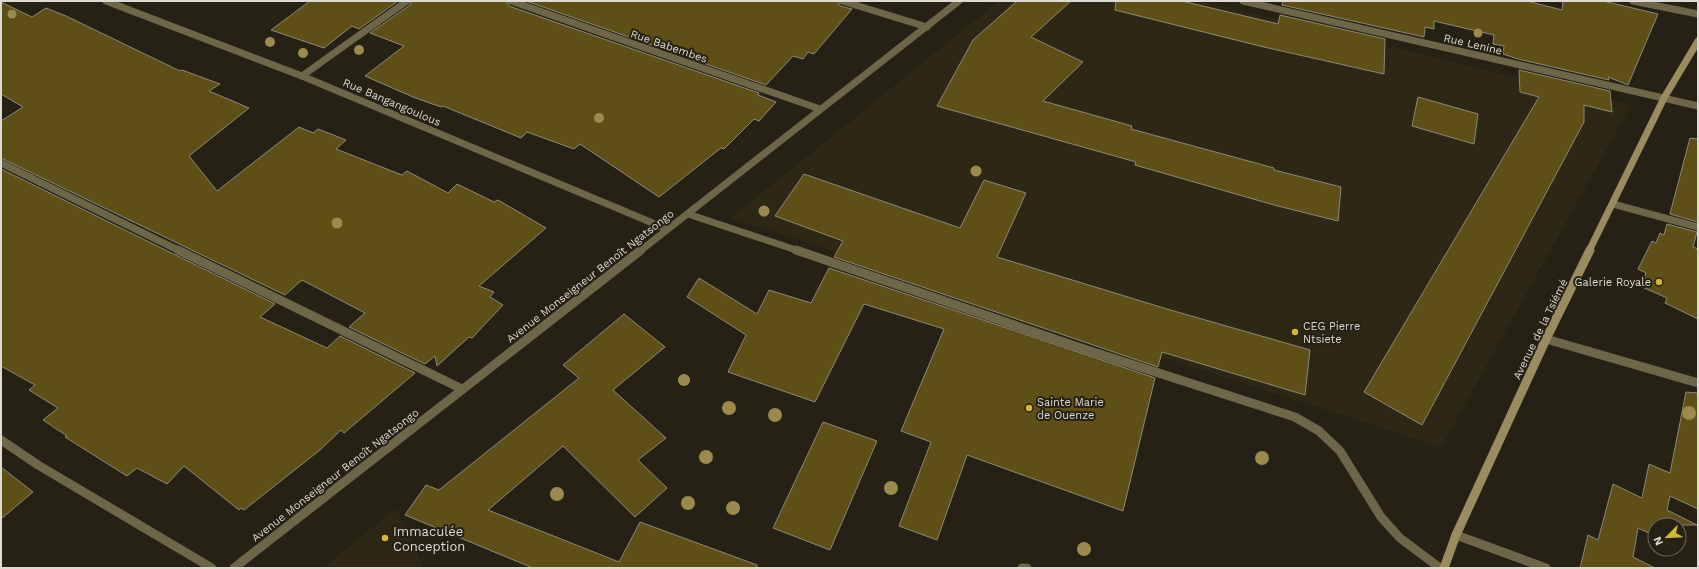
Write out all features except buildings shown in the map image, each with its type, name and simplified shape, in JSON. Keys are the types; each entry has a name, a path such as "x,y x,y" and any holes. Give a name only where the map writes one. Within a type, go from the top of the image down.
{"main road":[{"name":"Avenue de la Tsiémé","path":"1444,568 1456,535 1546,339 1664,98 1698,41"}],"street":[{"name":"Rue Bangangoulous","path":"106,1 302,76 666,229"},
{"path":"302,76 408,1"},
{"name":"Rue Babembes","path":"511,1 820,109"},
{"path":"842,1 927,27"},
{"name":"Avenue Monseigneur Benoît Ngatsongo","path":"234,568 959,1"},
{"name":"Rue Lenine","path":"1243,1 1698,106"},
{"path":"1633,1 1698,14"},
{"path":"1,163 462,389"},
{"path":"1613,204 1698,227"},
{"path":"688,214 833,262 1081,348 1294,417 1319,431 1340,451 1381,517 1400,538 1440,568"},
{"path":"1546,339 1698,383"},
{"path":"1,440 38,465 212,568"},
{"path":"1456,535 1546,568"},
{"path":"1022,568 1027,568"}],"shaded area":[{"name":"CEG Pierre Ntsiete","path":"999,1 1201,1 1631,105 1441,447 731,218"},
{"name":"Immaculée Conception","path":"396,508 424,568 323,568"}],"place":[{"name":"Galerie Royale","path":"1659,282"},
{"name":"CEG Pierre Ntsiete","path":"1295,332"},
{"name":"Sainte Marie de Ouenze","path":"1029,408"},
{"name":"Immaculée Conception","path":"385,538"}]}
